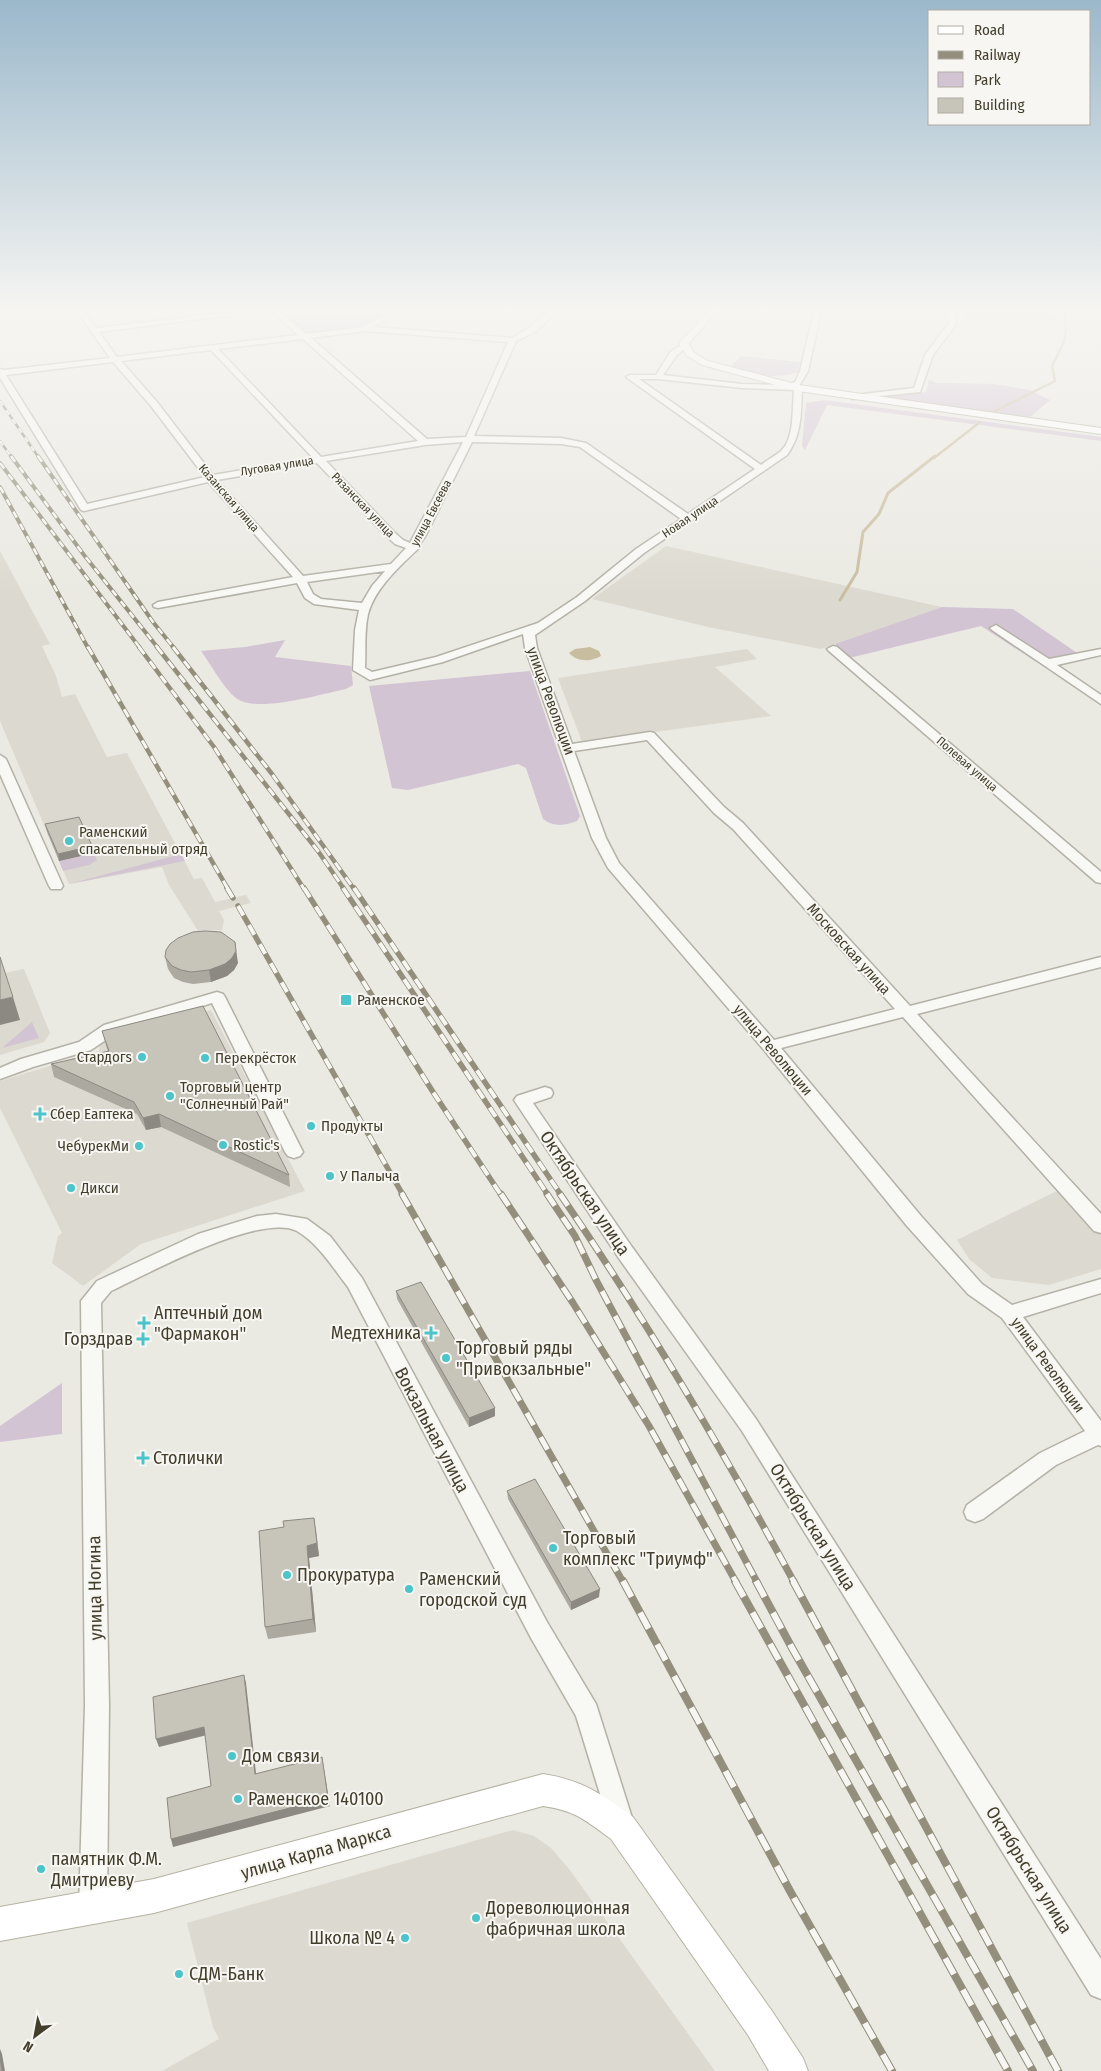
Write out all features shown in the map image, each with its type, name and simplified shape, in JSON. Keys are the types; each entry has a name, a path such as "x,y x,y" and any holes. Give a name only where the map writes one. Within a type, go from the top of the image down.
{"main road":[{"path":"903,404 1101,431"},
{"name":"улица Карла Маркса","path":"0,1924 93,1908 204,1883 543,1790 568,1794 592,1806 622,1828 760,2023 790,2071"}],"street":[{"name":"Луговая улица","path":"19,404 84,508 221,476 425,442 469,439 562,441 583,445 688,519"},
{"name":"Казанская улица","path":"154,404 211,479 300,579 310,596 318,602 365,607"},
{"name":"Рязанская улица","path":"266,404 393,537 414,548"},
{"path":"382,404 425,442"},
{"name":"улица Евсеева","path":"365,607 395,567 414,548 469,439 484,404"},
{"path":"668,404 761,469"},
{"name":"Новая улица","path":"543,624 581,599 640,551 784,453 791,445 791,404"},
{"path":"158,605 271,583 395,567"},
{"path":"365,607 359,670 370,676 439,660 543,624"},
{"name":"улица Революции","path":"543,624 528,634 528,637 599,838 613,864 770,1046 920,1228 976,1289 1009,1314 1100,1435"},
{"path":"996,628 1101,700"},
{"name":"Полевая улица","path":"833,649 1101,879"},
{"path":"1048,663 1101,652"},
{"name":"Московская улица","path":"568,748 650,736 719,810 738,826 1101,1226"},
{"path":"0,759 56,886"},
{"path":"770,1046 1101,962"},
{"path":"0,1074 27,1063 85,1046 114,1027 217,997 294,1152"},
{"name":"Октябрьская улица","path":"545,1093 523,1100 625,1252 749,1425 1101,1985"},
{"name":"Вокзальная улица","path":"116,1280 205,1238 257,1223 276,1221 300,1224 323,1241 355,1283 534,1621 587,1712 622,1828"},
{"name":"улица Ногина","path":"93,1908 97,1788 97,1705 91,1301 104,1286 116,1280"},
{"path":"1009,1314 1101,1286"},
{"path":"975,1512 1048,1459 1100,1435"}],"shaded area":[{"path":"666,546 942,607 821,649 708,627 592,599"},
{"path":"0,551 50,644 42,646 56,676 62,697 75,694 107,757 127,753 194,879 202,878 215,902 246,895 251,903 219,911 224,920 222,930 198,931 169,885 162,867 69,884 0,721"},
{"path":"590,647 599,651 601,656 584,660 576,658 569,653 575,649"},
{"path":"747,649 757,659 715,667 771,716 582,742 558,678"},
{"path":"24,969 50,1033 44,1042 0,1055 0,974"},
{"path":"211,1010 305,1191 141,1244 83,1286 52,1263 58,1236 62,1233 0,1108 0,1081 99,1051 100,1039"},
{"path":"1061,1189 1101,1233 1101,1269 1049,1285 992,1278 969,1259 957,1240"},
{"name":"Школа № 4","path":"513,1830 534,1836 551,1848 569,1869 715,2071 162,2071 219,2039 213,2027 187,1923"}],"green space":[{"path":"806,404 851,404 1101,437 1101,441 827,405 805,450 802,446"},
{"path":"919,404 1046,404 1030,417"},
{"path":"942,607 1013,609 1080,655 1035,661 981,626 849,658 835,644"},
{"path":"285,640 275,657 351,666 353,685 346,689 273,704 246,702 231,694 201,651 245,647"},
{"path":"530,671 580,816 577,821 559,825 543,819 526,768 518,764 408,790 392,788 369,686"},
{"path":"94,853 97,860 89,865 63,871 59,861"},
{"path":"181,854 185,861 69,884"},
{"path":"32,1022 39,1038 2,1048"},
{"path":"62,1383 62,1434 0,1442 0,1426"}],"building":[{"name":"Раменский спасательный отряд","path":"79,817 92,846 58,854 45,824"},
{"path":"193,932 221,932 235,942 236,951 232,958 225,964 209,970 191,972 172,966 165,957 166,950 170,944 178,938"},
{"path":"0,957 13,997 0,1000"},
{"name":"Торговый центр \"Солнечный Рай\"","path":"203,1006 289,1175 159,1114 143,1118 134,1102 51,1064 109,1051 102,1031"},
{"name":"Торговый ряды \"Привокзальные\"","path":"421,1282 495,1408 469,1418 396,1291"},
{"name":"Торговый комплекс \"Триумф\"","path":"535,1479 600,1589 571,1602 507,1491"},
{"name":"Прокуратура","path":"314,1518 317,1543 307,1546 313,1619 265,1627 259,1531 284,1527 283,1521"},
{"name":"Дом связи","path":"244,1675 255,1774 322,1757 328,1798 171,1839 167,1798 211,1786 204,1727 156,1739 153,1697"}],"waterway":[{"path":"995,411 1010,404"},
{"path":"934,458 980,422"},
{"path":"840,600 857,572 863,532 879,514 888,493 935,456"}],"railway":[{"path":"2,404 39,458"},
{"path":"0,441 12,458"},
{"path":"11,456 84,555 158,648"},
{"path":"38,456 153,622 174,648"},
{"path":"0,463 140,648"},
{"path":"0,487 88,648"},
{"path":"88,647 228,889"},
{"path":"139,647 214,747 304,889"},
{"path":"157,647 318,851 344,889"},
{"path":"173,647 272,774 354,889"},
{"path":"227,888 233,898"},
{"path":"304,888 433,1092 501,1195"},
{"path":"343,888 548,1195"},
{"path":"354,888 561,1195"},
{"path":"238,906 403,1195"},
{"path":"402,1194 623,1582"},
{"path":"501,1194 573,1303 649,1426 736,1582"},
{"path":"547,1194 575,1236 596,1280 757,1582"},
{"path":"560,1194 592,1241 682,1385 794,1582"},
{"path":"623,1581 790,1891 892,2071"},
{"path":"735,1581 1008,2071"},
{"path":"756,1581 792,1648 1033,2071"},
{"path":"793,1581 1058,2071"}],"place":[{"name":"Раменский спасательный отряд","path":"69,841"},
{"name":"Раменское","path":"346,1000"},
{"name":"Стардогs","path":"142,1057"},
{"name":"Перекрёсток","path":"205,1058"},
{"name":"Торговый центр \"Солнечный Рай\"","path":"170,1096"},
{"name":"Сбер Еаптека","path":"40,1114"},
{"name":"Продукты","path":"311,1126"},
{"name":"Rostic's","path":"223,1145"},
{"name":"ЧебурекМи","path":"139,1146"},
{"name":"У Палыча","path":"330,1176"},
{"name":"Дикси","path":"71,1188"},
{"name":"Аптечный дом \"Фармакон\"","path":"144,1323"},
{"name":"Медтехника","path":"431,1333"},
{"name":"Горздрав","path":"143,1339"},
{"name":"Торговый ряды \"Привокзальные\"","path":"446,1358"},
{"name":"Столички","path":"143,1458"},
{"name":"Торговый комплекс \"Триумф\"","path":"553,1548"},
{"name":"Прокуратура","path":"287,1575"},
{"name":"Раменский городской суд","path":"409,1589"},
{"name":"Дом связи","path":"232,1756"},
{"name":"Раменское 140100","path":"238,1799"},
{"name":"памятник Ф.М. Дмитриеву","path":"41,1869"},
{"name":"Дореволюционная фабричная школа","path":"476,1918"},
{"name":"Школа № 4","path":"405,1938"},
{"name":"СДМ-Банк","path":"179,1974"}]}
